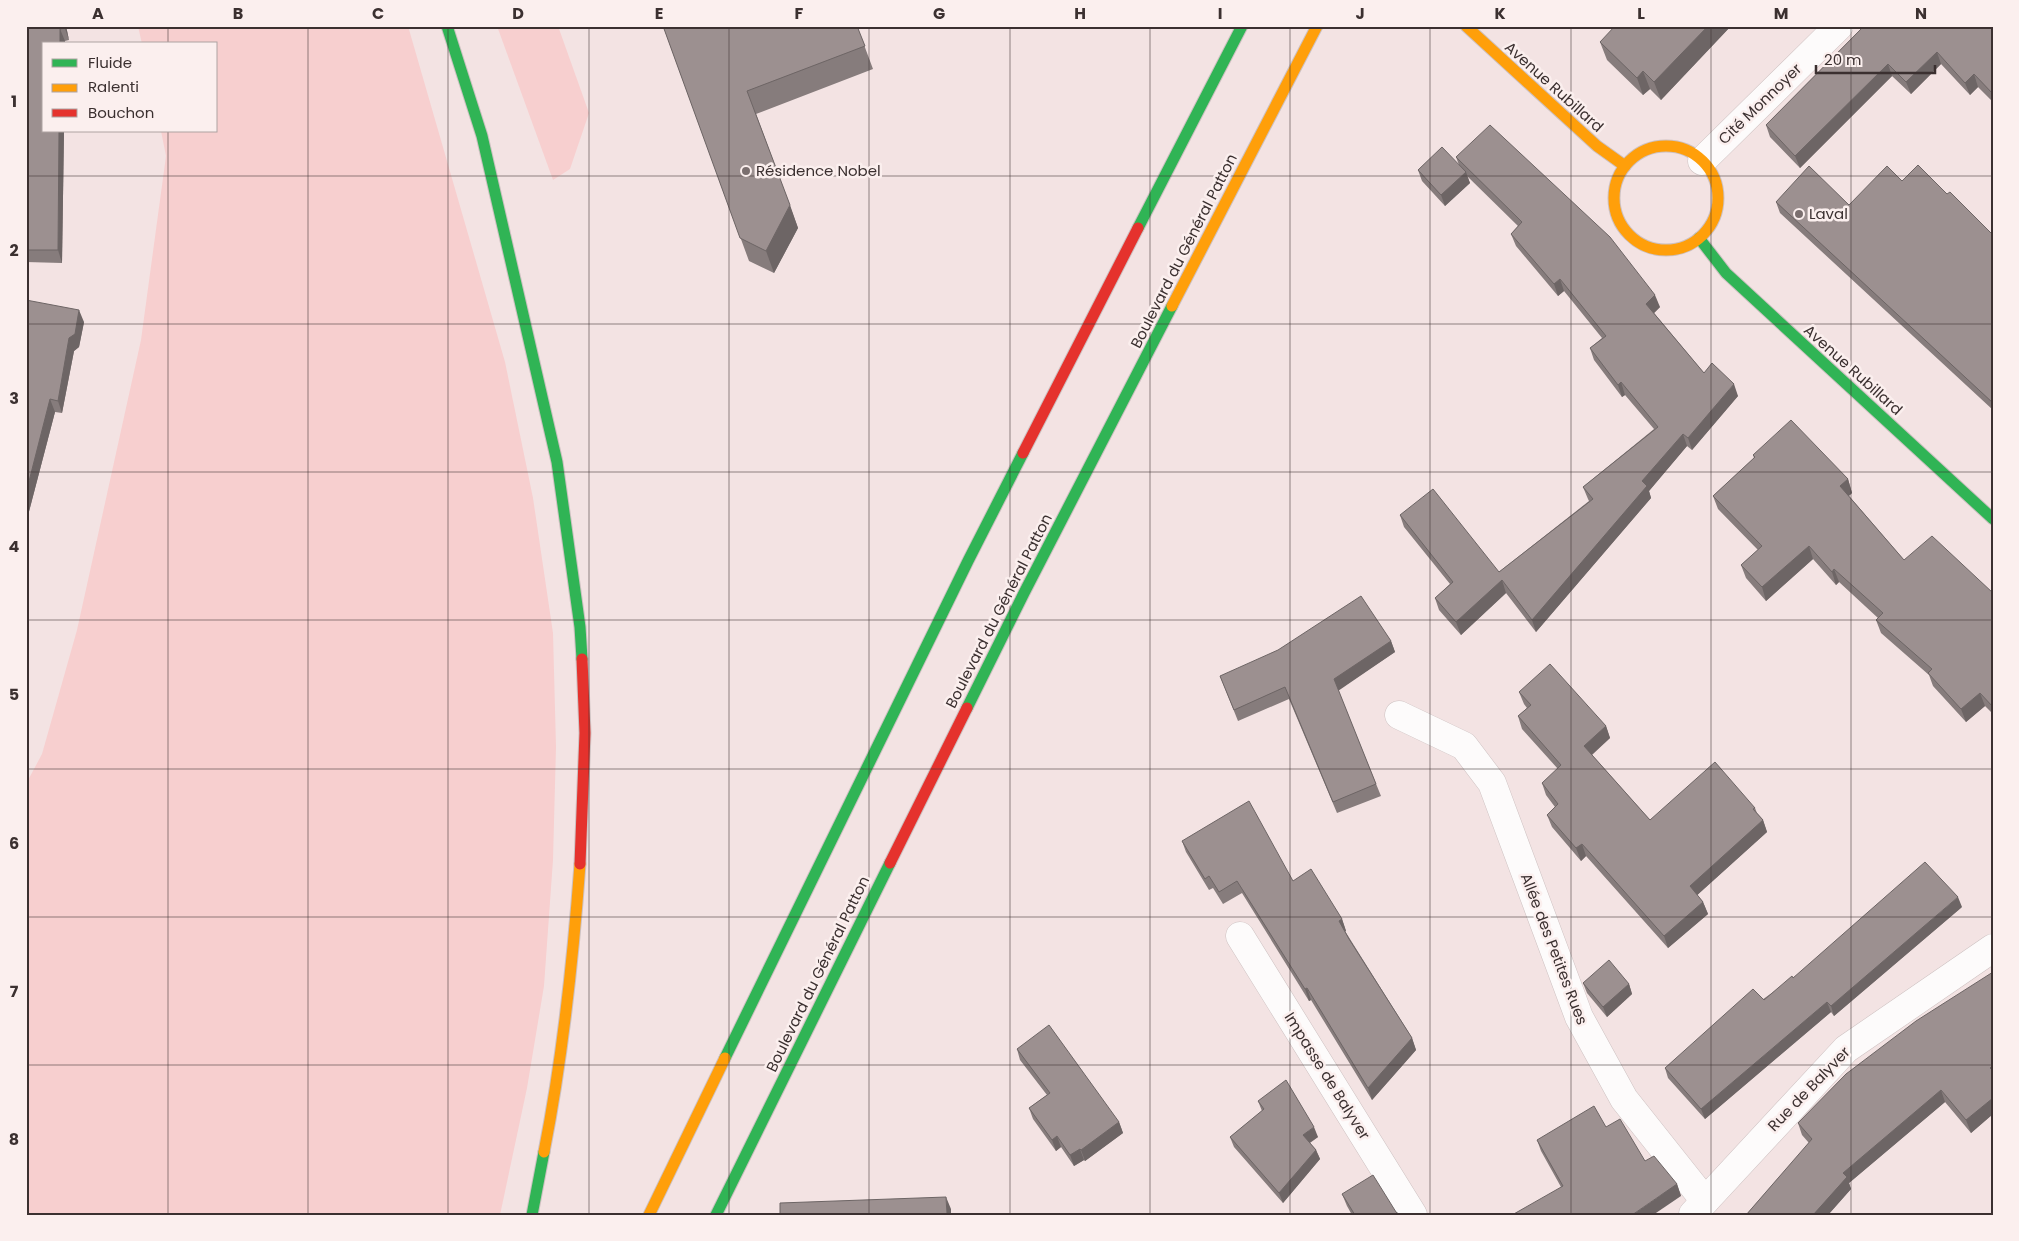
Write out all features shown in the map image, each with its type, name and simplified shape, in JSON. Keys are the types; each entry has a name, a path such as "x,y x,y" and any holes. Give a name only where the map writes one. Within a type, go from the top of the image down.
{"main road":[{"path":"440,26 482,136"},
{"path":"447,26 482,136 556,462 580,628 585,733 583,831 574,949 558,1081 532,1215"},
{"path":"649,1215 968,561 1242,26"},
{"name":"Boulevard du Général Patton","path":"716,1215 1024,593 1317,26"},
{"name":"Avenue Rubillard","path":"1466,26 1597,146 1625,166"},
{"path":"1671,146 1687,151 1702,161 1712,174 1717,191 1716,208 1711,224 1699,238 1685,246 1668,250 1651,248 1636,241 1624,229 1616,214 1614,197 1617,180 1625,166 1638,154 1654,148 1671,146"},
{"name":"Avenue Rubillard","path":"1699,238 1726,273 1993,519"}],"street":[{"name":"Cité Monnoyer","path":"1702,161 1839,26"},
{"name":"Allée des Petites Rues","path":"1399,715 1464,746 1492,783 1579,1017 1624,1099 1699,1208"},
{"name":"Impasse de Balyver","path":"1240,936 1413,1215"},
{"name":"Rue de Balyver","path":"1699,1208 1846,1049 1993,948"}],"shaded area":[{"path":"138,26 408,26 505,362 533,498 553,633 556,747 553,860 544,986 527,1088 500,1215 26,1215 26,784 42,754 77,630 141,340 166,156 161,132 218,132 218,42 142,42"},
{"path":"497,26 558,26 589,113 570,169 553,180"}],"building":[{"path":"26,26 64,26 64,28 60,29 60,42 42,42 42,132 59,132 58,250 26,250"},
{"name":"Résidence Nobel","path":"663,26 857,26 865,46 747,91 790,205 766,251 740,238"},
{"path":"1615,26 1708,26 1654,82 1643,71 1637,78 1600,42"},
{"path":"1864,26 1993,26 1993,94 1974,74 1965,83 1937,52 1906,82 1888,64 1795,156 1766,125"},
{"path":"1490,125 1610,237 1655,295 1646,304 1704,373 1712,363 1734,384 1688,438 1683,434 1642,481 1647,486 1532,620 1502,580 1456,622 1435,598 1453,582 1400,515 1433,489 1499,572 1593,499 1583,487 1658,427 1621,382 1618,385 1590,348 1606,336 1560,279 1554,284 1511,234 1522,222 1456,157"},
{"path":"1442,147 1466,172 1441,195 1418,170"},
{"path":"1918,165 1947,194 1950,192 1993,235 1993,403 1776,202 1809,166 1849,205 1887,166 1902,181"},
{"path":"26,300 79,310 75,334 69,338 58,401 50,399 26,493"},
{"path":"1791,420 1848,479 1840,486 1904,560 1932,536 1993,593 1993,707 1980,693 1961,709 1928,673 1932,669 1876,620 1883,613 1834,569 1832,572 1809,546 1762,587 1741,565 1762,546 1713,496"},
{"path":"1361,596 1391,641 1334,679 1376,784 1333,802 1285,687 1234,710 1220,676 1278,650"},
{"path":"1550,664 1606,726 1584,746 1650,820 1715,762 1763,820 1690,886 1703,902 1664,936 1582,844 1576,848 1547,815 1558,804 1542,783 1561,765 1518,716 1531,705 1519,692"},
{"path":"1249,801 1293,881 1311,869 1342,919 1339,921 1349,939 1412,1038 1368,1088 1307,988 1305,989 1237,881 1219,892 1209,876 1205,879 1182,841"},
{"path":"1925,862 1958,897 1831,1006 1827,1002 1701,1109 1665,1068 1753,989 1764,1000 1792,976 1793,978"},
{"path":"1609,960 1629,984 1603,1007 1583,983"},
{"path":"1993,972 1993,1065 1990,1068 1993,1071 1993,1098 1966,1120 1941,1090 1843,1173 1847,1177 1813,1215 1746,1215 1812,1139 1798,1123 1846,1074 1916,1021"},
{"path":"1049,1025 1119,1122 1081,1150 1070,1155 1057,1136 1052,1140 1029,1108 1050,1093 1017,1049"},
{"path":"1286,1080 1314,1127 1303,1135 1316,1150 1279,1193 1230,1137 1264,1109 1258,1101"},
{"path":"1594,1106 1606,1127 1620,1119 1645,1161 1654,1156 1677,1184 1632,1215 1512,1215 1563,1186 1537,1140"},
{"path":"1373,1175 1396,1212 1400,1215 1355,1215 1342,1194"},
{"path":"946,1197 947,1215 780,1215 780,1203"}],"traffic: fast":[{"path":"447,26 482,136 557,462 580,627 582,659"},
{"path":"1138,228 1242,26"},
{"path":"1699,238 1726,273 1993,519"},
{"path":"967,708 1172,306"},
{"path":"725,1058 968,561 1023,453"},
{"path":"716,1215 890,863"},
{"path":"532,1215 544,1152"}],"traffic: slow":[{"path":"1172,306 1317,26"},
{"path":"1466,26 1597,146 1625,166"},
{"path":"1666,146 1686,150 1695,155 1709,169 1714,178 1718,198 1714,218 1709,227 1695,241 1686,246 1666,250 1646,246 1637,241 1623,227 1618,218 1614,198 1618,178 1623,169 1637,155 1646,150 1666,146"},
{"path":"544,1152 557,1080 574,936 580,864"},
{"path":"649,1215 725,1058"}],"traffic: jam":[{"path":"1023,453 1138,228"},
{"path":"580,864 585,733 582,659"},
{"path":"890,863 967,708"}],"place":[{"name":"Résidence Nobel","path":"746,171"},
{"name":"Laval","path":"1799,214"}]}
